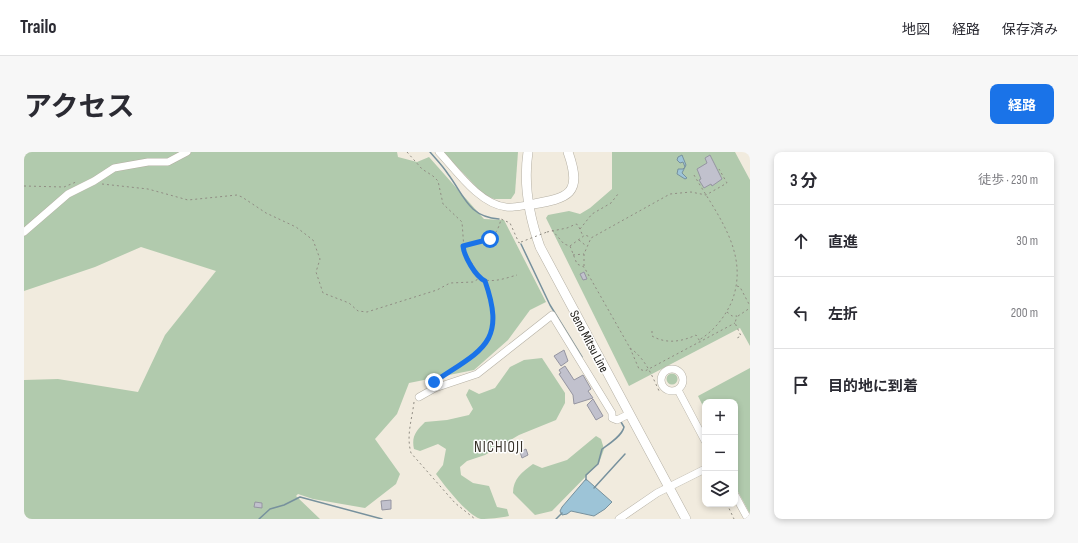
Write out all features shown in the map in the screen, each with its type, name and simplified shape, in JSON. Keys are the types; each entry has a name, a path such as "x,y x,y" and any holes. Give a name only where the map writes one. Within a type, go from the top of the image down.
{"main road":[{"name":"Seno Mitsu Line","path":"528,152 526,174 528,205 540,247 686,519"},
{"path":"528,205 557,199 571,189 575,175 568,152"}],"street":[{"path":"24,232 68,194 94,181 114,168 148,162 168,162 187,152"},
{"path":"439,152 478,194 488,202 506,207 528,205"},
{"path":"419,397 435,388 477,374 552,315 612,413 612,418 614,420 619,419 629,414"},
{"path":"678,390 702,435"},
{"path":"620,519 654,494 702,469"},
{"path":"738,501 748,519"}],"path":[{"path":"407,152 422,170 433,176 438,181 443,204 462,222 463,246 467,257 480,278 485,281 494,281 517,275"},
{"path":"719,169 727,183 706,195 691,192 670,194 591,238 586,246 584,254 584,267 642,372 700,343 735,323"},
{"path":"694,175 732,242 738,263 737,286 727,312 711,331 699,340"},
{"path":"94,181 106,186 148,189 188,200 237,196 242,197 266,213 304,232 313,240 320,259 316,272 323,293 349,303 358,311 367,312 437,290 450,283 473,282 480,278"},
{"path":"24,186 64,187 76,182"},
{"path":"580,229 592,214 611,203 618,194"},
{"path":"463,246 490,239 497,232 501,219 510,223 519,243 552,230 567,228 576,224 583,236"},
{"path":"552,230 564,244 570,246"},
{"path":"570,246 583,236 587,235 591,238"},
{"path":"578,239 586,246"},
{"path":"570,246 577,264 584,267"},
{"path":"573,256 584,254"},
{"path":"434,382 475,356 487,341 492,329 493,312 485,281"},
{"path":"737,286 740,287 750,307 737,316 735,323 741,336 737,338"},
{"path":"727,312 732,316 737,316"},
{"path":"652,331 652,336 665,341 682,340 696,335 700,343"},
{"path":"630,348 640,356 660,393"},
{"path":"419,397 414,402 413,416 408,428 411,453 455,502 475,519"},
{"path":"728,507 734,519"}],"green space":[{"path":"24,152 397,152 398,157 417,162 429,157 484,219 504,220 546,302 530,310 508,340 474,370 409,383 397,414 375,439 400,474 396,484 365,508 313,499 298,494 296,496 320,519 24,519 24,380 58,379 138,392 165,335 216,271 141,247 95,267 24,291"},
{"path":"443,152 518,152 515,193 511,199 494,199 483,194"},
{"path":"612,152 735,152 750,180 750,346 740,328 629,386 546,218 548,215 569,211 580,214 590,208 612,189"},
{"path":"542,358 565,393 565,403 556,420 519,435 485,455 467,461 460,467 461,475 473,483 489,486 497,507 507,509 509,516 481,519 476,517 463,506 436,474 443,465 446,449 438,444 420,451 414,449 414,437 425,422 447,420 469,415 473,409 466,395 469,389 479,394 495,388 510,367 524,360"},
{"path":"750,368 750,514 738,492 738,399 702,399 702,404 698,396"},
{"path":"670,374 674,374 676,375 676,383 670,384 667,381 667,377"},
{"path":"596,436 601,439 604,449 599,463 552,511 535,515 513,493 516,480 533,464 542,468 567,460"}],"water":[{"path":"682,155 686,165 685,167 683,162 680,163 677,160 678,157"},
{"path":"685,167 682,173 687,178 685,179 677,174 678,169 683,169"},
{"path":"586,479 612,502 605,509 594,516 571,511 562,515 560,511 562,507"}],"building":[{"path":"710,155 722,179 712,186 711,184 704,188 699,180 701,179 697,169 707,163 705,158"},
{"path":"584,272 587,279 583,280 580,274"},
{"path":"564,350 568,361 561,366 554,356"},
{"path":"565,366 574,380 583,375 591,389 588,391 593,398 574,404 573,395 559,374 561,373 559,370"},
{"path":"593,399 603,416 596,420 587,405"},
{"path":"526,449 528,455 522,458 520,452"},
{"path":"391,500 391,509 382,510 381,501"},
{"path":"255,502 262,503 262,508 254,507"}],"waterway":[{"path":"430,152 444,168 463,197 473,209 480,214 499,219"},
{"path":"521,244 550,305 582,357"},
{"path":"586,480 586,475 598,464 602,449 621,434 624,427 621,422"},
{"path":"594,488 625,454"},
{"path":"259,519 270,509 284,505 300,497 382,519"},
{"path":"556,519 562,513"}],"district":[{"name":"NICHIOJI","path":"499,447"}],"route":[{"path":"434,382 475,356 487,341 492,329 493,312 485,281 480,278 467,257 463,246 476,244 490,239"}]}
